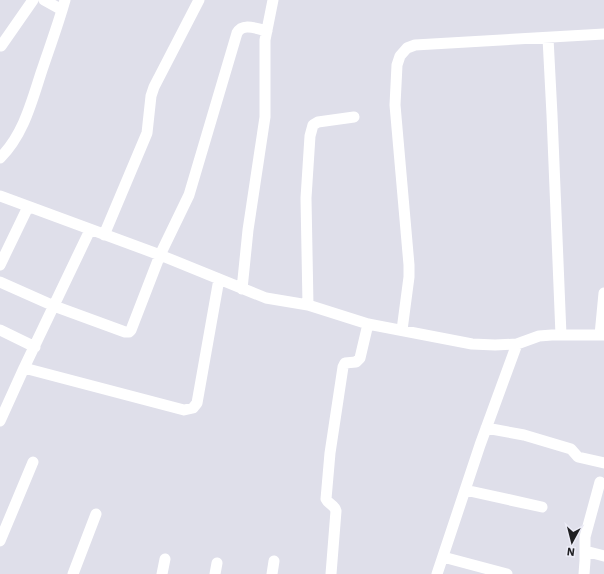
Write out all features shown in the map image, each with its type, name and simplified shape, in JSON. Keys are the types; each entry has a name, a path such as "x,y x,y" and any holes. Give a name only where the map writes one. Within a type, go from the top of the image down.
{"street":[{"path":"0,46 33,0"},
{"path":"0,158 15,141 21,130 64,5 44,0"},
{"path":"104,235 147,133 154,87 199,0"},
{"path":"242,289 248,230 265,117 265,52 267,31 273,0"},
{"path":"0,282 54,306 124,332 129,332 160,255 189,195 237,33 239,30 246,27 267,31"},
{"path":"402,330 409,277 409,265 395,105 397,65 400,56 406,48 415,45 604,34"},
{"path":"548,38 561,335"},
{"path":"308,306 306,198 310,136 314,126 318,122 354,117"},
{"path":"0,196 160,255 266,298 308,306 368,324 472,344 517,344 539,336 602,335 604,293"},
{"path":"0,265 28,207"},
{"path":"0,421 90,230"},
{"path":"24,368 184,410 193,408 197,403 219,279"},
{"path":"331,574 336,511 326,499 330,453 343,367 345,363 356,362 360,358 368,324"},
{"path":"0,330 35,347"},
{"path":"437,574 486,428 517,344"},
{"path":"486,428 524,435 571,449 578,457 604,463"},
{"path":"0,541 33,462"},
{"path":"584,574 585,537 600,482"},
{"path":"465,490 542,506"},
{"path":"74,574 96,514"},
{"path":"585,551 604,556"},
{"path":"443,557 507,574"},
{"path":"162,574 165,559"},
{"path":"272,574 274,561"},
{"path":"215,574 217,563"}]}
